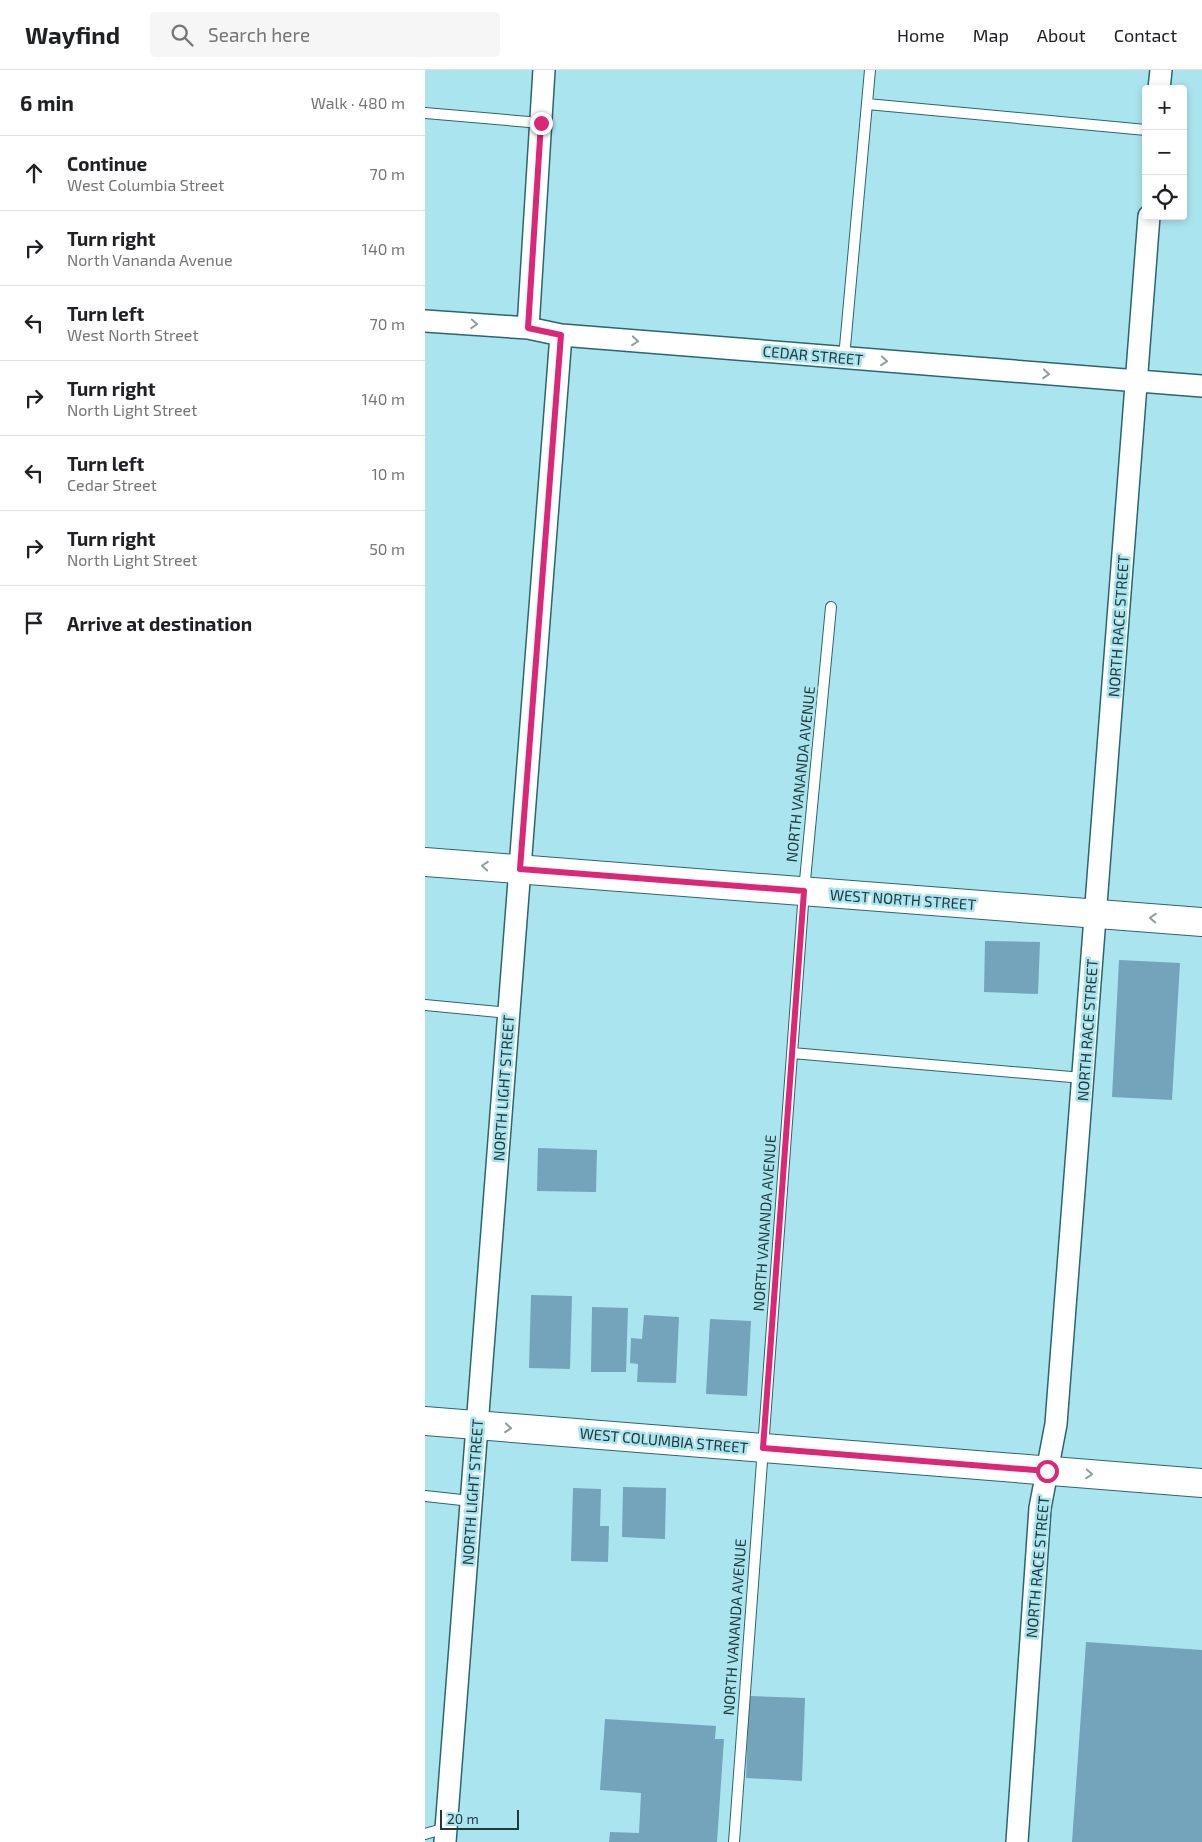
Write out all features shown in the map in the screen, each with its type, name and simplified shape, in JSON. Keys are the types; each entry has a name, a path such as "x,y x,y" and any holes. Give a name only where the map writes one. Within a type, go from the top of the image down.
{"main road":[{"name":"WEST NORTH STREET","path":"425,862 1202,922"},
{"name":"WEST COLUMBIA STREET","path":"425,1421 1202,1483"}],"street":[{"path":"528,328 544,70"},
{"path":"1159,85 1161,70"},
{"name":"NORTH RACE STREET","path":"1017,1842 1040,1508 1056,1424 1149,220"},
{"name":"CEDAR STREET","path":"425,320 528,328 561,335 1202,386"},
{"name":"NORTH LIGHT STREET","path":"446,1835 561,335"}],"lane":[{"path":"844,358 870,70"},
{"path":"867,104 1142,130"},
{"path":"425,113 541,123"},
{"name":"NORTH VANANDA AVENUE","path":"734,1842 804,891 831,607"},
{"path":"425,1005 509,1013"},
{"path":"792,1053 1083,1078"},
{"path":"425,1496 471,1501"},
{"path":"425,1834 446,1835"}],"building":[{"path":"985,941 1040,942 1038,994 984,992"},
{"path":"1119,960 1180,963 1172,1100 1112,1097"},
{"path":"538,1148 597,1150 596,1192 537,1191"},
{"path":"531,1295 572,1296 570,1369 529,1368"},
{"path":"592,1307 628,1308 626,1372 591,1372"},
{"path":"644,1315 679,1317 676,1383 637,1382 638,1364 630,1363 631,1338 642,1339"},
{"path":"710,1319 751,1321 747,1396 706,1394"},
{"path":"623,1487 666,1488 665,1539 622,1537"},
{"path":"573,1488 601,1489 600,1526 609,1526 608,1562 571,1561"},
{"path":"1086,1642 1202,1650 1202,1842 1072,1842"},
{"path":"749,1696 805,1698 802,1781 746,1778"},
{"path":"605,1719 716,1726 715,1739 724,1739 717,1842 609,1842 610,1832 639,1833 641,1793 600,1790"}],"route":[{"path":"541,123 528,328 561,335 520,869 804,891 763,1448 1047,1471"}]}
